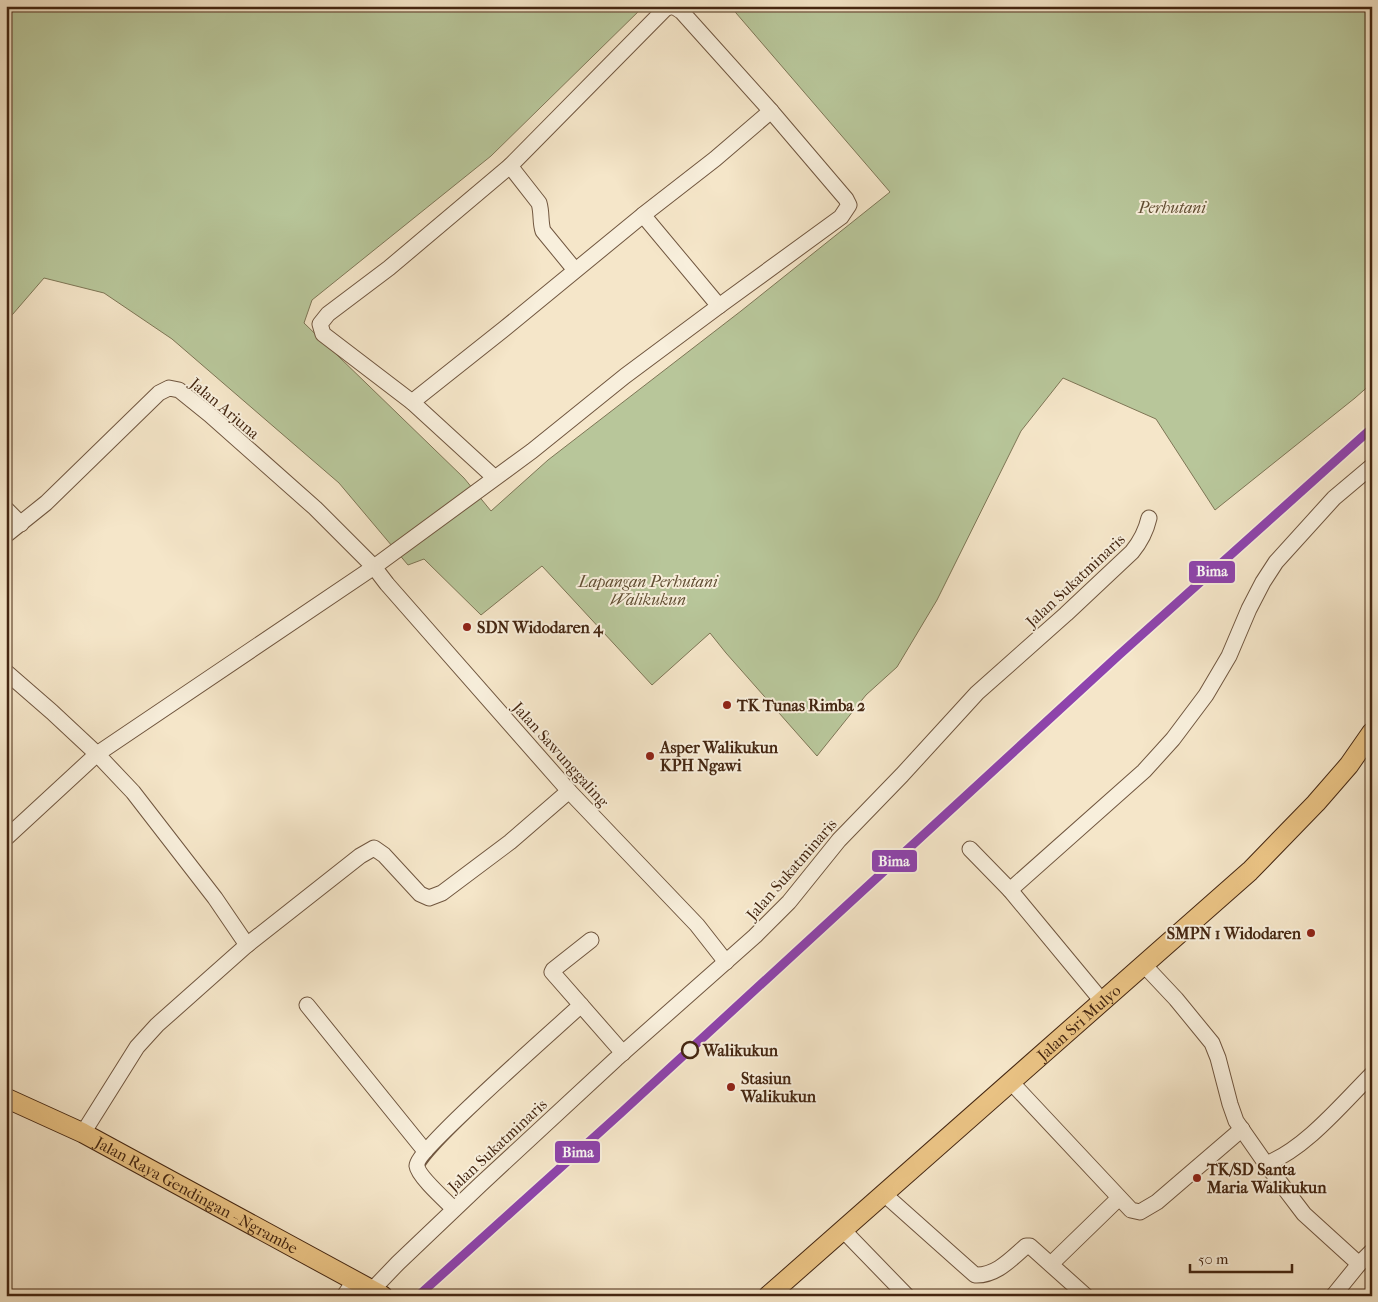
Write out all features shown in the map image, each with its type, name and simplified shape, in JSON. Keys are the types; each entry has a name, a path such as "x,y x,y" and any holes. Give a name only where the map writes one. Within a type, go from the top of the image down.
{"main road":[{"name":"Jalan Sri Mulyo","path":"768,1296 1250,872 1316,803 1349,765 1372,732"},
{"name":"Jalan Raya Gendingan - Ngrambe","path":"6,1098 83,1134 378,1293"}],"street":[{"path":"6,838 97,754 374,567 532,451 625,376 841,217 849,205 846,198 771,111 682,12 676,8 670,6 664,9 510,166 389,268 328,314 320,324 323,334 412,402 495,478"},
{"path":"412,402 715,159 771,111"},
{"path":"510,166 539,203 543,231 575,270"},
{"path":"643,215 719,306"},
{"name":"Jalan Arjuna","path":"6,535 46,503 159,393 169,388 178,390 217,421 316,508 374,567"},
{"path":"1010,890 1144,771 1173,739 1206,694 1229,656 1249,610 1263,582 1276,562 1334,498 1372,466"},
{"path":"6,510 21,524"},
{"name":"Jalan Sukatminaris","path":"378,1293 398,1263 454,1209 623,1053 755,936 789,902 838,840 902,775 977,693 1132,552 1141,542 1149,518"},
{"name":"Jalan Sawunggaling","path":"374,567 569,791 696,926 726,962"},
{"path":"6,672 97,754 132,792 215,898 247,945"},
{"path":"83,1134 137,1047 157,1025 247,945 360,856 374,848 384,855 420,894 430,898 442,893 510,842 569,791"},
{"path":"970,849 1010,890 1102,1002"},
{"path":"591,940 552,972 623,1053"},
{"path":"1144,965 1176,999 1212,1043 1236,1121 1266,1164 1304,1214 1358,1264"},
{"path":"307,1005 425,1151"},
{"path":"454,1209 421,1175 417,1168 417,1162 425,1151 507,1071 581,1005"},
{"path":"1266,1164 1277,1160 1311,1134 1372,1074"},
{"path":"1011,1082 1119,1198 1131,1210 1140,1212 1157,1202 1242,1129"},
{"path":"884,1194 975,1275 990,1273 1002,1266 1026,1246 1030,1246 1086,1296"},
{"path":"1051,1264 1119,1198"},
{"path":"843,1230 907,1296"},
{"path":"1333,1296 1358,1264 1372,1251"},
{"path":"344,1296 356,1280"}],"green space":[{"name":"Perhutani","path":"6,6 644,6 491,156 312,300 304,323 464,478 491,511 548,460 741,311 890,192 730,6 1372,6 1372,383 1215,510 1156,419 1063,378 1021,431 937,600 897,667 866,695 817,756 710,633 652,685 542,566 481,615 424,559 408,565 339,483 172,339 104,293 44,278 6,322"}],"transit line":[{"name":"Bima","path":"418,1296 622,1112 1119,655 1372,428"}],"place":[{"name":"SDN Widodaren 4","path":"467,627"},
{"name":"TK Tunas Rimba 2","path":"727,705"},
{"name":"Asper Walikukun KPH Ngawi","path":"650,756"},
{"name":"SMPN 1 Widodaren","path":"1311,933"},
{"name":"Walikukun","path":"690,1050"},
{"name":"Stasiun Walikukun","path":"731,1087"},
{"name":"TK/SD Santa Maria Walikukun","path":"1197,1178"}],"park label":[{"name":"Lapangan Perhutani Walikukun","path":"648,590"}]}
